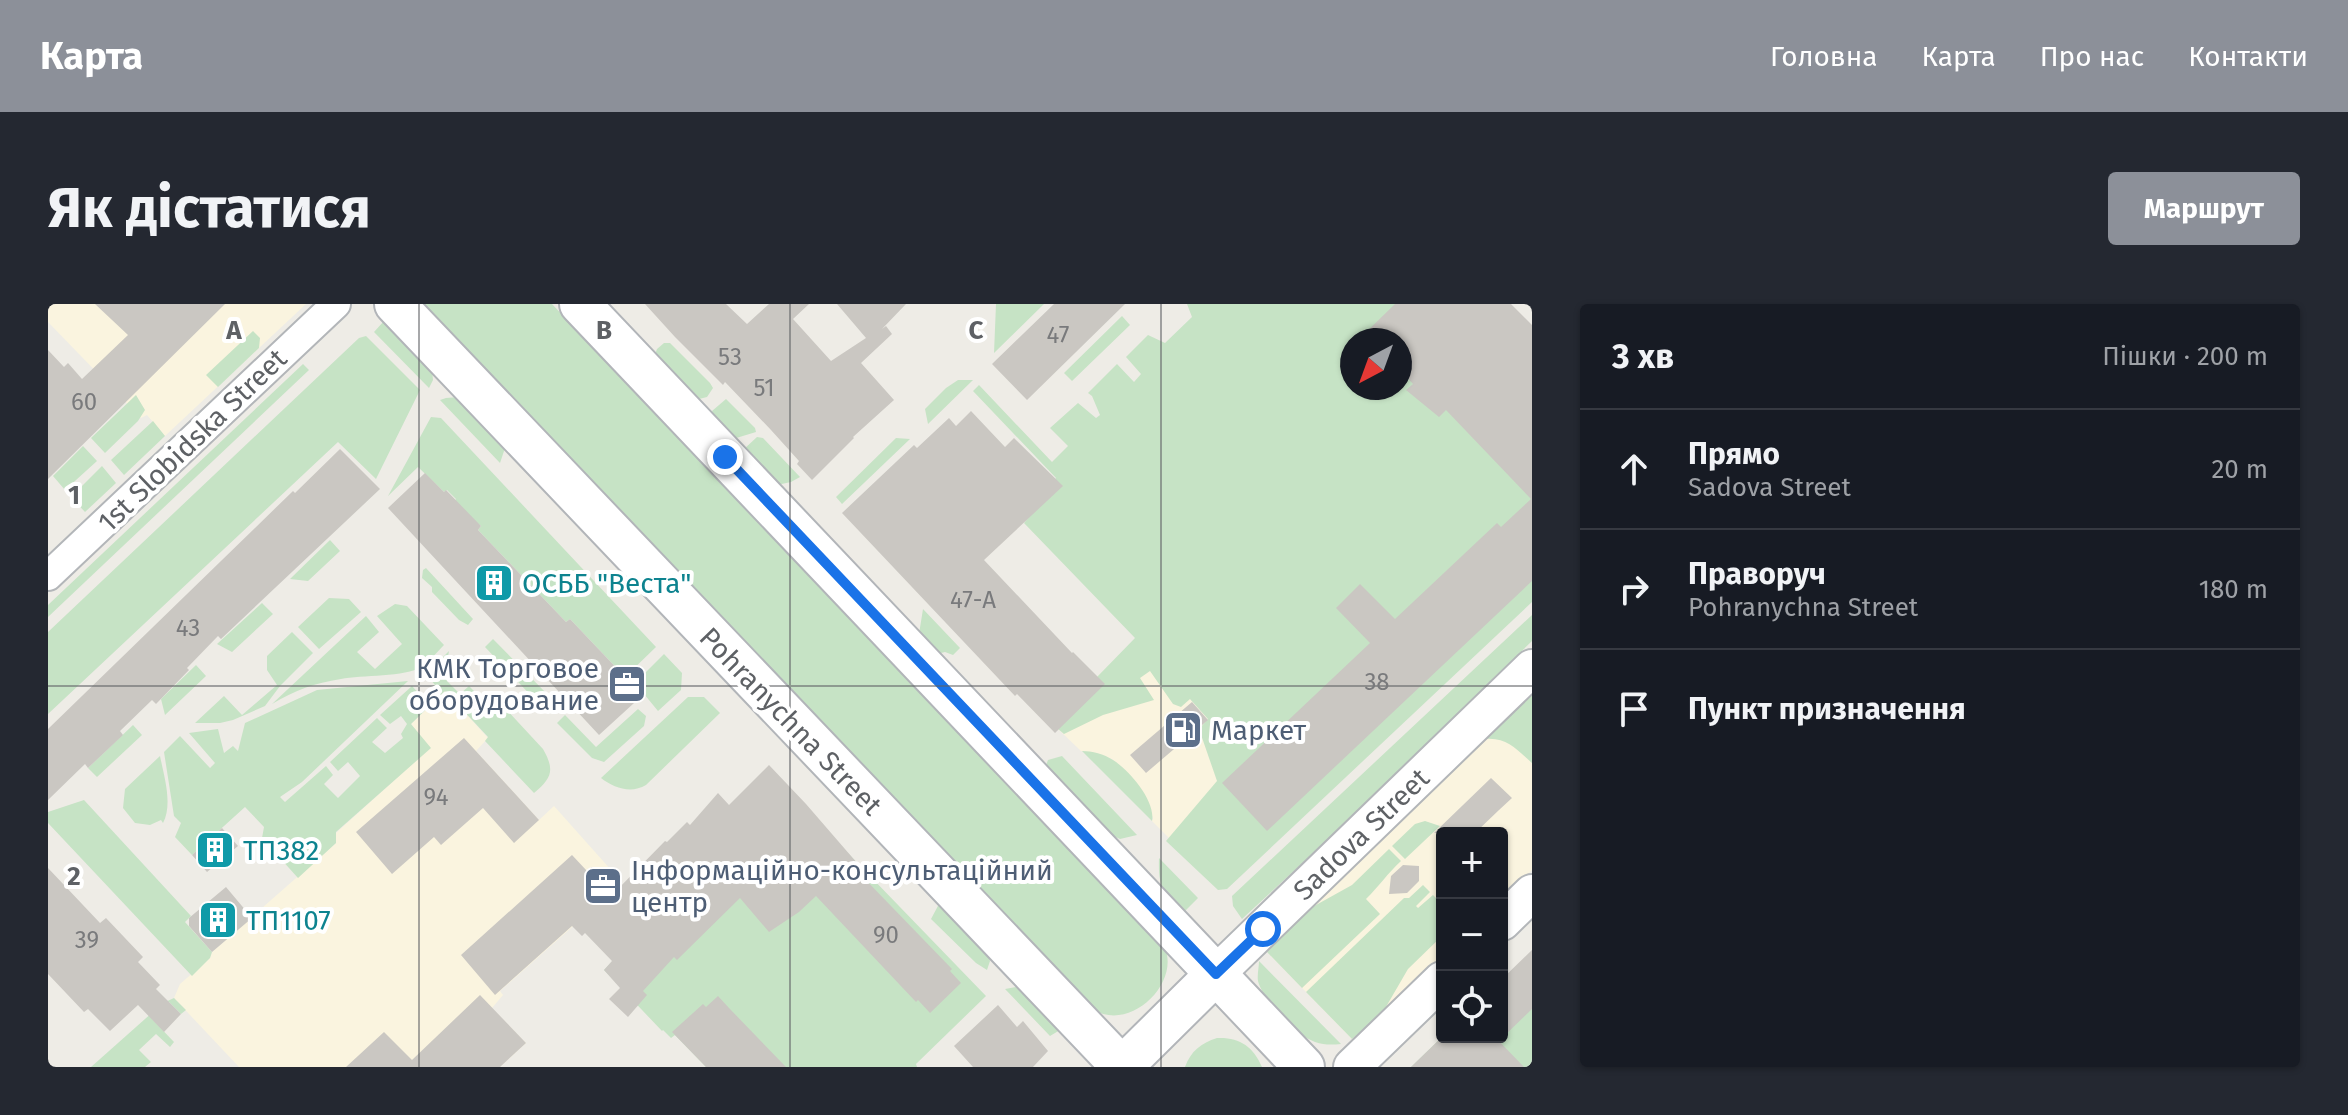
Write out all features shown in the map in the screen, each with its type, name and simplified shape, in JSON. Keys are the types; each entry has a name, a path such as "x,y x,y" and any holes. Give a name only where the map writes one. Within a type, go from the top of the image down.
{"main road":[{"name":"Pohranychna Street","path":"395,304 1122,1067"},
{"path":"580,304 1304,1067"},
{"name":"Sadova Street","path":"1122,1067 1216,974"}],"street":[{"name":"1st Slobidska Street","path":"48,576 336,304"},
{"name":"Sadova Street","path":"1216,974 1532,668"},
{"path":"1508,916 1532,893"},
{"path":"1352,1067 1436,986"}],"shaded area":[{"path":"48,304 306,304 165,436 147,415 141,418 48,322"},
{"path":"1136,639 1208,719 1222,783 1185,827 1166,841 1169,838 1152,821 1124,771 1112,759 1081,751 1058,729 1097,677"},
{"path":"445,691 488,738 476,751 539,820 554,806 620,880 606,892 608,895 500,991 503,995 492,1008 526,1043 500,1067 239,1067 174,998 180,984 336,843 336,833 430,748 411,724"},
{"path":"1532,692 1532,870 1508,894 1508,827 1436,827 1436,962 1352,1039 1267,952"}],"green space":[{"path":"421,304 552,304 1165,948 1168,962 1165,977 1148,1001 1121,1015 1107,1015 1093,1009"},
{"path":"996,304 1044,304 994,353"},
{"path":"1187,304 1466,304 1532,373 1532,602 1227,889 1218,890 1166,841 1217,781 1199,729 1208,719 1190,699 1181,707 1173,704 1150,671 1140,678 1154,700 1103,715 1064,734 1058,729 1097,677 1135,638 1024,523 1047,496 1044,492 1056,478 973,391 979,385 1052,462 1068,446 1050,428 1078,403 1096,418 1100,415 1088,393 1117,364 1134,382 1141,374 1126,357 1148,335 1165,343 1192,317"},
{"path":"1122,316 1130,325 1072,381 1064,373"},
{"path":"384,321 432,370 433,380 429,388 374,332"},
{"path":"253,331 260,338 259,348 218,387 206,375"},
{"path":"366,336 420,390 376,479 338,442 48,714 48,632 359,338"},
{"path":"664,343 670,343 710,383 713,388 707,397 695,400 654,357"},
{"path":"303,364 309,370 48,617 48,605"},
{"path":"958,380 973,380 928,424 925,409"},
{"path":"136,395 145,410 105,453 91,438"},
{"path":"459,397 505,448 500,463 440,400"},
{"path":"726,399 756,432 733,439 716,422 712,411"},
{"path":"431,417 441,418 656,647 625,677 570,619 566,622 478,530 481,526 453,503 456,499 418,467 388,496"},
{"path":"153,421 165,436 124,475 111,460"},
{"path":"757,437 763,438 800,477 777,485 743,450"},
{"path":"896,438 910,439 842,504 836,497"},
{"path":"83,446 97,461 65,490 53,476"},
{"path":"102,466 116,483 85,512 71,497"},
{"path":"330,540 340,551 308,581 290,579"},
{"path":"426,568 473,619 468,625 432,592 432,587 422,578"},
{"path":"329,598 349,599 361,612 319,649 298,627"},
{"path":"262,603 273,614 232,652 217,644"},
{"path":"395,604 407,606 444,645 424,665 405,673 322,683 272,704 366,616 379,632 357,652 375,669 402,644 377,616"},
{"path":"923,609 960,648 953,655 945,652 937,654 919,634"},
{"path":"1532,615 1532,641 1367,803 1242,919 1233,906 1232,896"},
{"path":"292,632 313,653 265,706 233,720 195,723 224,696 242,715 277,685 267,670 267,656"},
{"path":"493,639 547,694 537,702 485,647"},
{"path":"449,651 447,662 456,672 447,681 460,694 469,686 479,696 491,693 543,749 550,773 534,793 485,741 488,737 445,691 411,724 431,748 336,832 336,843 298,878 262,838 264,827 245,807 192,855 175,837 181,823 174,816 164,752 180,736 210,768 215,763 189,733 218,729 224,753 233,746 238,751 245,723 317,690 408,681 302,782 280,797 285,802 326,766 333,775 324,784 338,798 360,776 348,762 338,771 330,762 377,718 387,728 372,742 385,753 403,738 401,734 407,724 401,716 390,724 380,715 412,686 422,697 435,685 426,674"},
{"path":"664,654 682,673 681,690 658,711 635,683"},
{"path":"196,665 206,676 165,715 161,699"},
{"path":"1532,692 1532,763 1505,742 1485,739"},
{"path":"688,697 704,697 720,713 646,785 623,789 601,778"},
{"path":"638,709 646,716 644,726 604,762 592,758 557,723 565,715 596,747"},
{"path":"133,725 142,735 97,777 88,768"},
{"path":"1082,751 1106,756 1126,771 1146,796 1152,821"},
{"path":"160,756 167,790 166,815 163,823 161,820 150,825 135,823 123,808 125,789"},
{"path":"1062,756 1137,835 1120,839 1109,834 1050,773 1046,765 1048,760"},
{"path":"84,800 191,916 185,922 212,952 192,976 48,823 48,812"},
{"path":"1425,821 1440,826 1405,859 1392,846 1415,824"},
{"path":"841,846 986,996 916,1064 917,1067 706,1067 675,1035 671,1038 662,1031 604,970 623,950 687,912"},
{"path":"1389,849 1401,861 1366,899 1380,914 1302,988 1267,952 1307,910 1352,885"},
{"path":"1159,858 1198,898 1184,912 1163,889"},
{"path":"1423,885 1430,892 1416,906 1418,908 1433,895 1436,898 1436,942 1408,969 1383,1012 1352,1039 1306,992 1404,898 1409,898"},
{"path":"939,904 987,953 990,961 987,970 931,919"},
{"path":"1532,950 1532,1067 1411,1067 1436,1043 1508,1043 1508,1020"},
{"path":"1259,961 1341,1044 1315,1042 1281,1016 1261,989"},
{"path":"1016,987 1060,1030 1050,1036 1005,989"},
{"path":"174,998 186,1010 181,1014 169,1002 152,1019 174,1042 170,1047 156,1034 139,1050 151,1062 145,1067 91,1067 163,1003"},
{"path":"1217,1038 1244,1044 1262,1067 1185,1067 1197,1048"}],"building":[{"path":"95,304 225,304 48,479 48,350 64,367 68,363 82,379 128,335"},
{"path":"645,304 726,304 747,324 769,304 809,304 793,319 831,361 866,338 837,304 906,304 882,329 886,326 892,334 861,363 894,400 812,480 771,430"},
{"path":"1054,304 1125,304 1027,400 992,364"},
{"path":"1395,304 1511,304 1532,325 1532,581 1267,831 1222,783 1370,643 1336,608 1360,584 1395,619 1497,523 1501,527 1531,499 1446,410 1439,417 1412,395 1412,328 1370,328"},
{"path":"971,411 1005,447 1014,438 1063,486 984,560 1105,684 1055,733 1017,694 1015,696 842,513 914,445 917,448 949,418 956,426"},
{"path":"340,449 380,489 221,639 218,636 156,704 152,700 120,731 123,735 88,768 85,764 48,800 48,729"},
{"name":"ОСББ \"Веста\"","path":"425,473 481,526 478,530 566,622 570,619 625,677 627,674 645,693 599,735 388,508"},
{"path":"1192,702 1208,720 1146,773 1130,755"},
{"path":"464,738 539,820 514,843 483,808 441,845 434,837 392,874 356,832"},
{"path":"769,765 864,871 861,875 952,969 950,971 961,983 930,1013 816,896 769,932 740,898 677,960 674,957 643,991 647,995 628,1017 609,999 620,988 604,970 612,961 585,933 582,936 572,926 495,995 461,955 572,855 587,871 592,867 615,892 665,841 687,822 690,825 718,793 729,805"},
{"path":"1491,778 1512,798 1481,827 1440,827"},
{"name":"ТП382","path":"222,828 238,846 207,872 192,855"},
{"path":"1403,865 1419,866 1419,881 1407,893 1389,894 1391,876"},
{"path":"48,868 100,923 106,918 143,957 138,962 160,985 156,989 181,1014 164,1032 138,1005 110,1031 88,1009 84,1012 48,974"},
{"name":"ТП1107","path":"226,887 252,918 212,952 189,926 189,918"},
{"path":"1532,950 1532,1009 1508,1032 1508,973"},
{"path":"480,995 526,1043 500,1067 346,1067 384,1032 412,1060"},
{"path":"718,996 786,1067 706,1067 672,1032 703,1004 706,1007"},
{"path":"998,1005 1017,1027 1023,1021 1048,1051 1033,1067 973,1067 954,1046"},
{"path":"1436,1043 1501,1043 1524,1067 1411,1067"}],"place":[{"name":"ОСББ \"Веста\"","path":"494,583"},
{"name":"КМК Торговое оборудование","path":"627,684"},
{"name":"Маркет","path":"1183,730"},
{"name":"ТП382","path":"215,850"},
{"name":"Інформаційно-консультаційний центр","path":"603,886"},
{"name":"ТП1107","path":"218,920"}],"route":[{"path":"725,457 1216,974 1263,929"}]}
